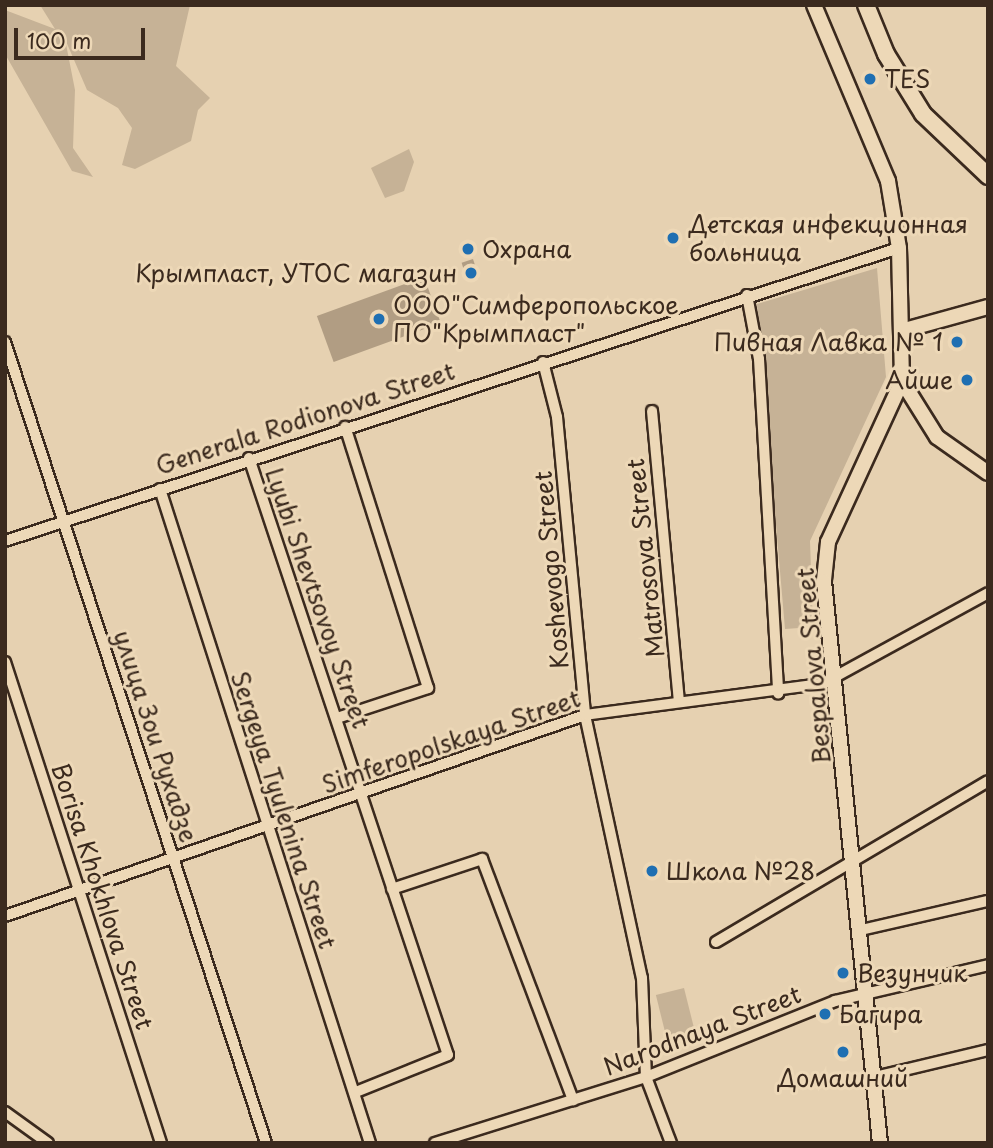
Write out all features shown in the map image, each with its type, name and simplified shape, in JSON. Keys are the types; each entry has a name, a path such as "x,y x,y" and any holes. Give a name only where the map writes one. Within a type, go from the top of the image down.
{"main road":[{"name":"Bespalova Street","path":"814,5 888,181 899,248 902,381 828,542 824,581 868,992 880,1143"},
{"path":"866,5 886,54 923,114 988,176"},
{"path":"901,331 988,307"},
{"path":"902,381 937,437 988,473"},
{"path":"892,402 903,399 917,405"}],"street":[{"name":"Generala Rodionova Street","path":"5,541 249,458 899,248"},
{"name":"Bespalova Street","path":"747,295 759,359 778,693"},
{"name":"улица Зои Рухадзе","path":"5,342 266,1143"},
{"name":"Koshevogo Street","path":"543,362 557,416 585,715 642,978 646,1077 671,1143"},
{"name":"Matrosova Street","path":"652,411 680,700"},
{"path":"337,718 428,688 345,427"},
{"name":"Lyubi Shevtsovoy Street","path":"249,458 448,1055 356,1092"},
{"name":"Sergeya Tyulenina Street","path":"160,489 265,827 356,1092 366,1142"},
{"name":"Simferopolskaya Street","path":"5,916 585,715 680,700 778,693 822,684 834,675 988,593"},
{"name":"Borisa Khokhlova Street","path":"5,662 162,1143"},
{"path":"716,942 854,864 988,781"},
{"path":"392,889 482,859 573,1100"},
{"path":"861,930 988,901"},
{"name":"Narodnaya Street","path":"435,1143 646,1077 868,992 988,965"},
{"path":"875,1077 988,1050"},
{"path":"5,1112 48,1143"}],"shaded area":[{"path":"40,5 190,5 176,66 210,98 198,110 191,141 135,169 122,165 132,128 118,108 87,90 65,39 75,90 73,148 93,177 72,171 5,54 5,10 55,29"},
{"path":"409,149 414,162 404,191 385,198 371,168"},
{"path":"877,268 886,377 810,541 813,627 785,629 757,304"},
{"path":"684,988 697,1041 669,1048 656,995"}],"building":[{"name":"Крымпласт, УТОС магазин","path":"473,259 479,278 468,282 462,263"},
{"name":"ООО\"Симферопольское ПО\"Крымпласт\"","path":"424,277 441,323 334,362 317,316"}],"place":[{"name":"TES","path":"870,79"},
{"name":"Детская инфекционная больница","path":"673,238"},
{"name":"Охрана","path":"468,249"},
{"name":"Крымпласт, УТОС магазин","path":"471,273"},
{"name":"ООО\"Симферопольское ПО\"Крымпласт\"","path":"379,319"},
{"name":"Пивная Лавка № 1","path":"957,342"},
{"name":"Айше","path":"967,380"},
{"name":"Школа №28","path":"652,871"},
{"name":"Везунчик","path":"843,973"},
{"name":"Багира","path":"825,1014"},
{"name":"Домашний","path":"843,1052"}]}
